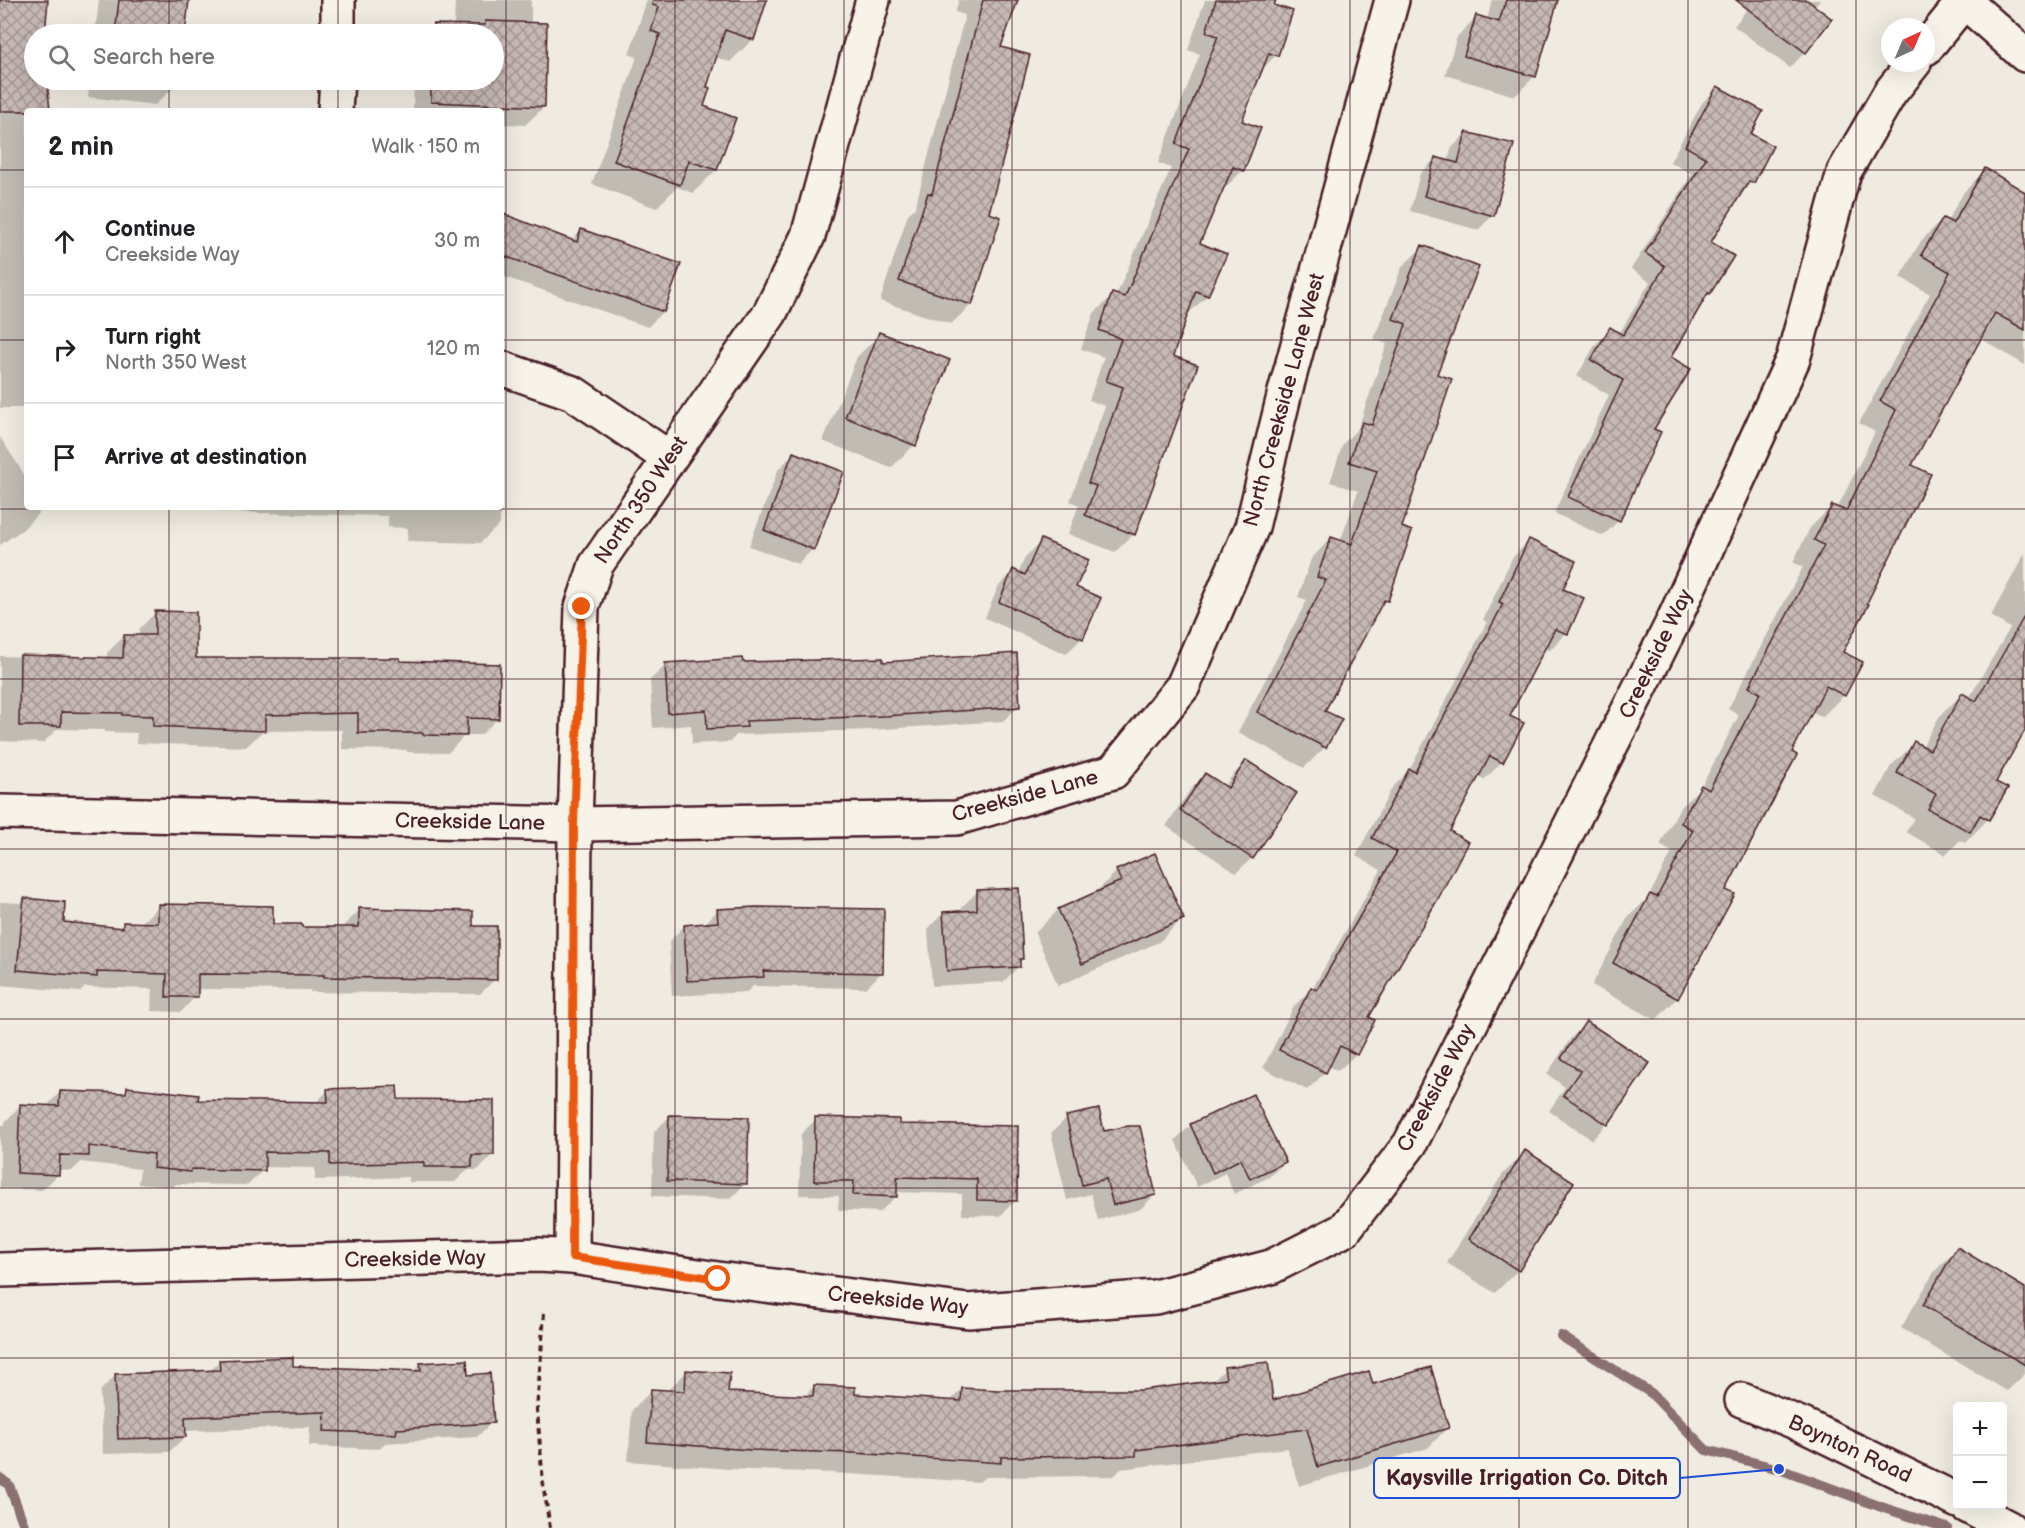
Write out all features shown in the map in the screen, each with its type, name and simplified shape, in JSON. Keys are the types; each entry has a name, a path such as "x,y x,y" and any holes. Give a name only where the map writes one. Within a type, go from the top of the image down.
{"street":[{"path":"338,0 338,24"},
{"name":"North 350 West","path":"572,1257 574,824 582,607 596,565 770,313 808,236 873,0"},
{"name":"North Creekside Lane West","path":"1113,772 1183,686 1252,527 1286,392 1392,0"},
{"path":"1935,37 1964,0 2025,55"},
{"name":"Creekside Way","path":"0,1270 572,1257 718,1279 968,1311 1155,1297 1271,1267 1344,1230 1410,1144 1672,624 1793,359 1844,172 1890,93 1907,72"},
{"path":"335,108 336,90"},
{"path":"504,369 573,393 669,458"},
{"name":"Creekside Lane","path":"0,812 574,824 957,818 1113,772"},
{"name":"Boynton Road","path":"1742,1400 1805,1426 1953,1499"},
{"path":"1974,1510 2008,1528"}],"path":[{"path":"544,1313 537,1410 543,1483 550,1528"}],"building":[{"path":"0,0 48,0 46,24 24,24 24,90 48,90 50,108 0,111"},
{"path":"119,0 189,0 186,24 116,24"},
{"path":"653,0 767,0 754,40 725,30 707,87 710,88 704,106 736,118 717,170 689,161 680,185 614,161 660,34 651,31 659,7 652,5"},
{"path":"983,0 1018,0 1001,47 1030,55 989,213 1001,217 972,305 899,281 928,193 932,194"},
{"path":"1216,0 1276,0 1274,5 1293,11 1278,56 1269,53 1242,121 1261,128 1244,171 1233,167 1200,243 1227,254 1208,296 1196,291 1173,356 1198,365 1135,535 1085,515 1096,486 1088,483 1123,387 1106,381 1121,339 1099,330 1112,293 1125,297 1189,149 1176,144 1218,36 1206,32"},
{"path":"1506,0 1558,0 1536,77 1464,56 1476,15 1499,22"},
{"path":"1736,0 1807,0 1832,19 1806,53"},
{"path":"485,21 547,23 545,107 431,102 431,90 504,90 504,24 485,24"},
{"path":"1717,86 1763,111 1751,134 1773,146 1754,183 1749,181 1711,242 1734,256 1710,294 1708,293 1671,357 1691,369 1654,429 1661,432 1620,521 1568,497 1623,380 1591,360 1610,327 1623,335 1665,266 1645,253 1706,158 1685,146"},
{"path":"1466,132 1514,144 1494,216 1424,196 1435,157 1458,163"},
{"path":"1985,168 2025,192 2025,330 1995,313 1912,465 1931,474 1867,603 1869,604 1843,652 1863,662 1845,696 1826,686 1792,752 1797,755 1726,890 1735,894 1678,999 1613,963 1650,894 1657,897 1693,830 1681,823 1701,785 1709,790 1760,693 1749,687 1824,545 1814,540 1832,505 1846,511 1896,410 1880,401 1950,272 1921,255 1943,218 1953,223"},
{"path":"504,214 577,242 581,229 681,264 664,312 504,256"},
{"path":"1422,245 1479,267 1437,374 1452,379 1402,527 1412,531 1388,601 1384,600 1325,711 1342,719 1326,748 1257,712 1326,580 1317,577 1331,537 1352,544 1377,471 1349,462 1362,422 1372,425 1406,324 1393,319"},
{"path":"879,332 950,360 916,446 845,417"},
{"path":"793,452 844,472 814,550 764,530"},
{"path":"1041,539 1089,560 1076,587 1101,598 1083,639 999,602 1013,569 1025,575"},
{"path":"1529,539 1576,561 1563,589 1584,598 1568,634 1555,629 1510,716 1524,723 1503,763 1490,756 1450,831 1468,842 1438,899 1369,1017 1375,1020 1357,1055 1340,1046 1326,1073 1279,1050 1311,987 1317,990 1397,852 1372,838 1409,769 1415,772 1503,604 1499,602"},
{"path":"155,611 196,612 196,658 400,658 400,661 500,664 499,719 467,718 467,736 358,733 358,713 265,715 265,731 153,726 153,716 122,715 122,713 61,712 61,726 19,726 20,655 123,658 124,635 155,635"},
{"path":"2025,615 2025,730 1996,782 2008,788 1989,820 1980,815 1970,832 1928,809 1936,794 1897,773 1914,741 1930,750 1962,693 1976,701"},
{"path":"1017,653 1020,707 885,716 746,721 747,727 707,729 706,710 668,713 665,663 742,658 743,662 883,658 883,662"},
{"path":"1246,760 1297,793 1253,859 1180,810 1205,773 1228,788"},
{"path":"1155,853 1184,919 1082,964 1058,909 1121,881 1116,870"},
{"path":"1019,888 1023,959 1020,959 1020,967 947,971 943,912 977,910 977,890"},
{"path":"24,898 65,902 64,922 123,928 123,922 158,923 158,904 273,906 273,924 302,924 302,927 359,927 359,908 473,911 473,926 497,926 497,980 198,974 198,997 166,997 167,974 97,972 97,977 17,970"},
{"path":"756,907 884,909 883,973 763,971 764,977 687,981 684,925 718,922 717,909"},
{"path":"1586,1021 1650,1063 1608,1125 1563,1095 1580,1071 1561,1058"},
{"path":"397,1086 398,1099 494,1100 494,1155 472,1155 472,1167 424,1167 424,1162 330,1165 330,1153 265,1152 265,1171 191,1169 190,1172 153,1168 154,1154 89,1146 89,1156 60,1155 59,1175 17,1173 20,1104 59,1106 60,1091 126,1093 127,1087 199,1095 198,1100 328,1102 327,1089"},
{"path":"1253,1094 1286,1162 1250,1179 1241,1159 1213,1173 1190,1124"},
{"path":"1099,1109 1104,1131 1140,1126 1156,1195 1113,1205 1106,1179 1082,1185 1066,1116"},
{"path":"669,1115 749,1117 747,1184 667,1181"},
{"path":"815,1117 899,1119 899,1124 1018,1126 1017,1201 977,1200 977,1179 897,1177 897,1197 853,1195 854,1181 814,1181"},
{"path":"1525,1150 1574,1182 1519,1271 1469,1239"},
{"path":"1957,1247 2025,1288 2025,1365 1923,1305"},
{"path":"293,1357 293,1366 421,1371 420,1363 467,1360 468,1375 490,1373 494,1423 397,1429 396,1434 324,1431 325,1412 185,1417 186,1437 118,1439 115,1374 220,1370 219,1360"},
{"path":"1268,1362 1273,1400 1369,1371 1373,1384 1431,1367 1449,1428 1318,1467 1307,1429 1136,1450 1136,1456 1001,1457 1001,1463 853,1453 750,1450 647,1442 651,1389 685,1391 686,1370 730,1373 728,1392 813,1396 814,1385 855,1387 855,1394 961,1401 962,1388 1142,1390 1226,1379 1224,1367"}],"waterway":[{"path":"1561,1336 1651,1393 1706,1450 1779,1469 1887,1509 1947,1528"},
{"path":"0,1478 9,1485 25,1528"}],"place":[{"name":"Kaysville Irrigation Co. Ditch","path":"1779,1469"}],"route":[{"path":"582,607 574,824 572,1257 718,1279"}]}
